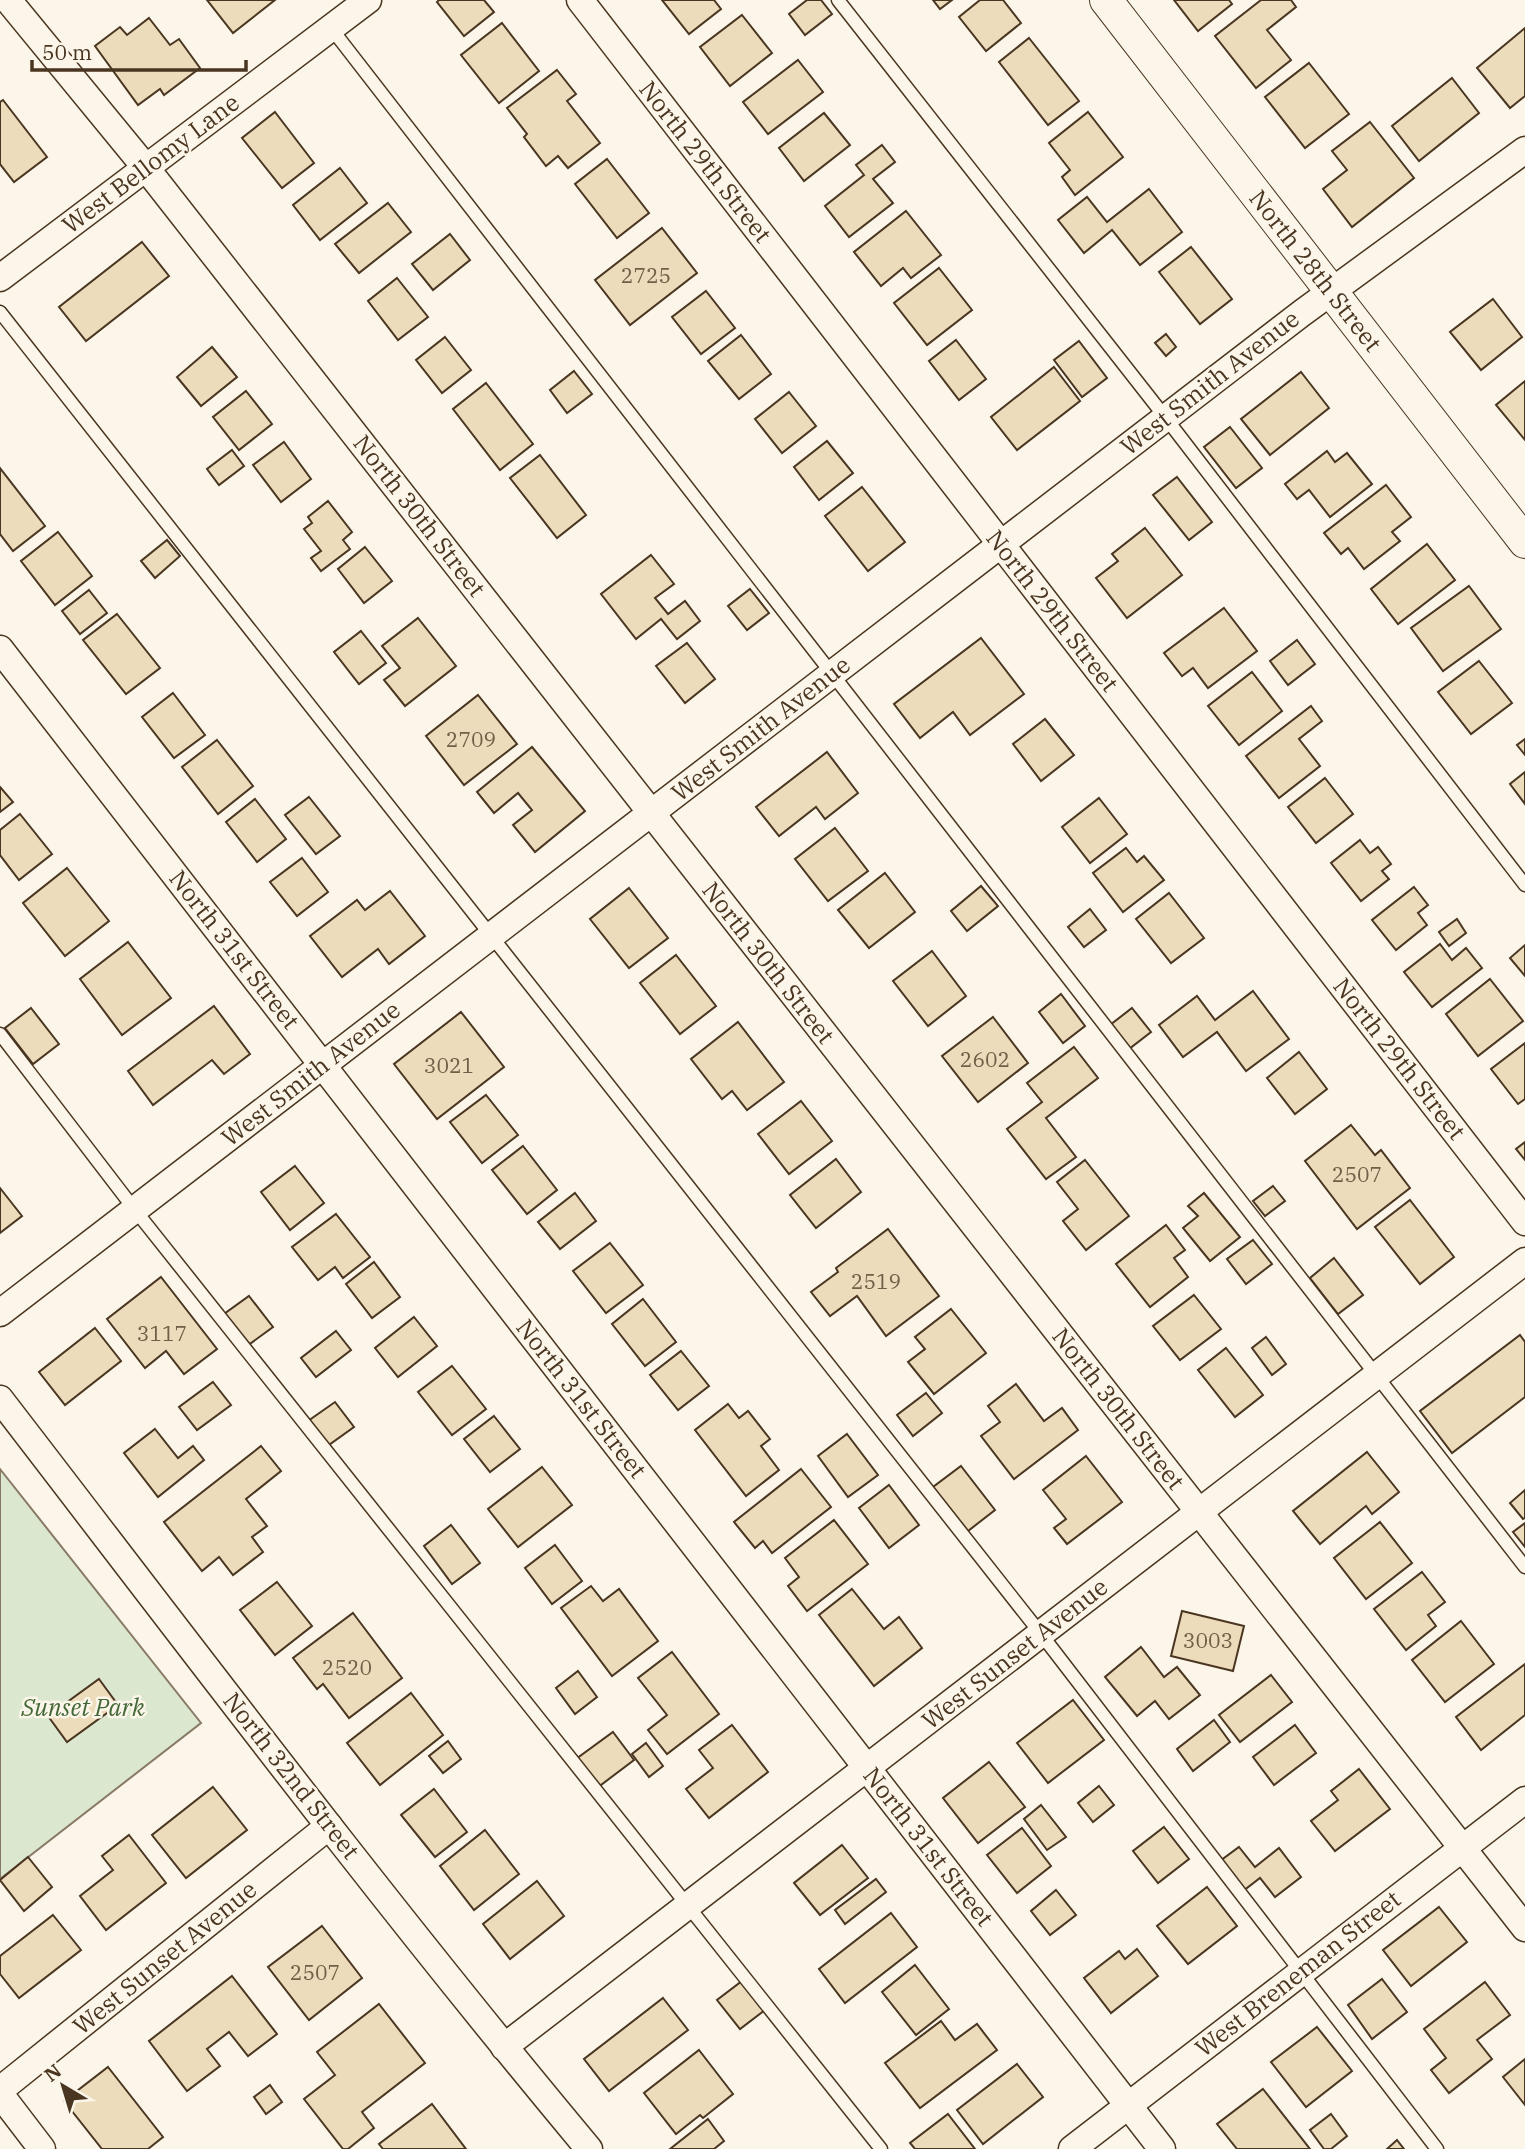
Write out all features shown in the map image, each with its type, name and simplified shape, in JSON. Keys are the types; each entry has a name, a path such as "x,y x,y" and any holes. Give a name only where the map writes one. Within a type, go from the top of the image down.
{"street":[{"name":"North 30th Street","path":"8,0 146,168 1525,1928"},
{"name":"West Bellomy Lane","path":"0,278 368,0"},
{"name":"North 29th Street","path":"580,0 1525,1222"},
{"name":"North 28th Street","path":"1106,0 1525,542"},
{"name":"West Smith Avenue","path":"0,1313 1331,291 1525,150"},
{"name":"North 31st Street","path":"0,649 1162,2149"},
{"name":"West Sunset Avenue","path":"504,2048 1525,1261"},
{"name":"North 32nd Street","path":"0,1399 504,2048 589,2149"},
{"name":"West Breneman Street","path":"1072,2149 1525,1800"},
{"name":"West Sunset Avenue","path":"0,2092 330,1826"},
{"path":"0,2092 42,2149"}],"lane":[{"path":"838,0 1166,417 1525,885"},
{"path":"331,28 1525,1567"},
{"path":"0,312 1041,1634 1437,2149"},
{"path":"0,1034 135,1210 881,2149"}],"green space":[{"name":"Sunset Park","path":"0,1469 201,1723 0,1879"}],"building":[{"path":"207,0 275,0 233,33"},
{"path":"484,0 494,12 464,36 437,2"},
{"path":"662,0 714,0 721,9 689,34"},
{"path":"807,0 821,0 832,14 805,35 789,14"},
{"path":"933,0 952,0 940,9"},
{"path":"980,0 1003,0 1021,23 986,51 959,17"},
{"path":"1174,0 1229,0 1232,4 1198,31"},
{"path":"1261,0 1291,0 1296,7 1267,30 1291,60 1256,88 1215,36"},
{"path":"742,15 772,53 730,86 700,47"},
{"path":"149,18 170,45 179,39 200,68 164,95 160,89 138,105 95,46 120,27 127,35"},
{"path":"502,23 539,71 499,103 461,55"},
{"path":"1525,28 1525,96 1510,108 1477,68"},
{"path":"1029,38 1079,101 1048,125 999,62"},
{"path":"798,60 823,92 768,134 743,102"},
{"path":"1309,63 1349,114 1305,148 1265,97"},
{"path":"557,70 576,94 567,101 600,143 568,168 558,156 546,166 507,108"},
{"path":"1452,78 1479,113 1419,161 1392,126"},
{"path":"3,100 47,157 14,182 0,164 0,102"},
{"path":"275,112 314,163 282,188 242,138"},
{"path":"1088,112 1123,157 1075,195 1062,177 1070,170 1049,143"},
{"path":"824,113 850,145 804,181 779,148"},
{"path":"1370,122 1414,178 1352,227 1323,189 1347,170 1332,151"},
{"path":"882,145 895,162 873,179 893,203 849,237 825,206 864,175 856,165"},
{"path":"607,159 649,213 617,238 575,184"},
{"path":"340,168 367,203 320,240 293,205"},
{"path":"1149,189 1182,232 1140,265 1112,230 1084,253 1058,220 1087,197 1107,222"},
{"path":"388,203 411,232 359,273 335,244"},
{"path":"906,211 941,255 911,278 903,268 881,286 854,252"},
{"path":"662,228 697,273 630,325 595,280"},
{"path":"450,234 470,260 433,290 412,264"},
{"path":"142,242 169,276 86,341 59,307"},
{"path":"1191,247 1232,299 1200,324 1159,272"},
{"path":"939,268 972,310 927,345 894,303"},
{"path":"397,278 428,317 398,340 368,301"},
{"path":"706,291 735,328 701,354 672,317"},
{"path":"1493,299 1522,337 1481,370 1450,332"},
{"path":"1166,334 1176,347 1166,356 1155,343"},
{"path":"741,335 771,374 739,399 708,361"},
{"path":"445,337 471,370 442,393 416,360"},
{"path":"956,340 986,379 959,400 929,361"},
{"path":"1079,341 1107,378 1082,397 1054,360"},
{"path":"212,347 237,377 201,406 177,377"},
{"path":"1054,367 1080,401 1017,450 991,417"},
{"path":"574,371 592,394 567,413 550,390"},
{"path":"1301,372 1329,408 1270,455 1241,419"},
{"path":"1525,381 1525,440 1496,405"},
{"path":"486,383 533,444 500,470 453,409"},
{"path":"246,391 272,424 239,450 213,417"},
{"path":"789,392 816,426 782,453 755,419"},
{"path":"1230,427 1262,468 1236,488 1204,447"},
{"path":"827,441 853,473 819,500 794,467"},
{"path":"284,442 311,479 281,502 253,465"},
{"path":"232,450 244,466 219,485 207,469"},
{"path":"1327,451 1335,462 1347,453 1372,484 1330,517 1309,490 1297,499 1285,484"},
{"path":"540,455 586,515 557,538 510,478"},
{"path":"0,468 45,526 13,551 0,534"},
{"path":"1177,477 1212,522 1189,540 1153,495"},
{"path":"1386,485 1411,517 1392,532 1400,541 1364,569 1348,548 1341,554 1324,533"},
{"path":"862,487 905,542 868,571 825,516"},
{"path":"328,501 352,532 343,540 350,549 321,571 311,558 321,551 304,529 312,523 308,517"},
{"path":"1145,528 1182,575 1127,618 1096,578 1118,561 1112,554"},
{"path":"58,532 92,576 55,605 21,561"},
{"path":"167,540 180,556 155,578 141,561"},
{"path":"1427,544 1455,580 1398,624 1371,589"},
{"path":"365,547 392,581 364,603 338,569"},
{"path":"651,555 674,584 655,598 668,614 685,601 700,621 677,639 661,619 636,639 601,594"},
{"path":"1469,586 1501,629 1443,671 1411,628"},
{"path":"750,589 769,613 747,630 728,606"},
{"path":"89,590 107,613 80,634 62,611"},
{"path":"1224,608 1257,651 1208,688 1193,668 1182,676 1164,653"},
{"path":"117,614 160,668 126,694 83,640"},
{"path":"418,618 456,666 405,706 384,680 400,668 382,646"},
{"path":"361,631 386,663 359,684 334,652"},
{"path":"981,638 1024,694 970,735 953,712 920,738 894,704"},
{"path":"1297,640 1315,664 1288,685 1270,661"},
{"path":"687,643 715,679 685,703 656,666"},
{"path":"1479,661 1512,703 1471,734 1438,692"},
{"path":"1252,672 1282,711 1239,745 1208,706"},
{"path":"173,693 205,735 174,758 142,717"},
{"path":"478,695 517,744 464,785 426,736"},
{"path":"1311,706 1322,721 1299,739 1320,766 1279,798 1246,756"},
{"path":"1045,719 1074,755 1041,781 1013,744"},
{"path":"1525,739 1525,755 1517,745"},
{"path":"217,740 253,786 218,814 182,767"},
{"path":"532,747 585,811 535,852 513,825 532,810 518,793 494,813 477,792"},
{"path":"827,752 858,793 825,819 816,807 779,836 756,807"},
{"path":"1525,772 1525,804 1510,784"},
{"path":"1325,778 1353,814 1316,843 1288,807"},
{"path":"0,787 13,802 0,812"},
{"path":"309,797 340,836 316,854 285,815"},
{"path":"1099,798 1127,834 1090,863 1062,827"},
{"path":"255,799 286,839 257,862 226,822"},
{"path":"20,814 52,854 19,880 0,855 0,830"},
{"path":"835,828 868,871 828,901 795,859"},
{"path":"1360,840 1370,853 1378,847 1391,864 1382,871 1389,879 1361,901 1331,863"},
{"path":"1126,848 1137,862 1144,856 1164,880 1123,912 1093,873"},
{"path":"302,858 328,892 297,916 270,882"},
{"path":"67,868 109,921 65,956 23,903"},
{"path":"885,873 915,912 869,948 838,910"},
{"path":"981,886 998,906 967,931 951,911"},
{"path":"1414,887 1428,905 1418,913 1427,925 1396,950 1372,920"},
{"path":"629,888 668,938 629,968 590,919"},
{"path":"390,891 425,936 389,964 378,949 342,977 310,936 357,900 365,910"},
{"path":"1169,893 1204,938 1171,963 1136,919"},
{"path":"1090,909 1106,930 1084,947 1068,927"},
{"path":"1457,919 1466,933 1449,946 1439,932"},
{"path":"128,942 171,998 122,1035 80,979"},
{"path":"1440,944 1452,960 1466,948 1482,968 1432,1007 1404,972"},
{"path":"1525,945 1525,976 1510,958"},
{"path":"932,951 966,996 928,1026 893,981"},
{"path":"676,955 716,1006 680,1034 640,983"},
{"path":"1490,979 1523,1021 1478,1056 1446,1014"},
{"path":"1253,991 1289,1039 1246,1071 1217,1032 1183,1057 1159,1025 1197,996 1215,1020"},
{"path":"1061,994 1085,1026 1063,1043 1039,1012"},
{"path":"214,1006 250,1054 224,1074 212,1060 153,1105 128,1071"},
{"path":"31,1008 59,1044 33,1064 5,1028"},
{"path":"1132,1008 1151,1032 1129,1049 1110,1025"},
{"path":"461,1012 504,1067 437,1119 394,1064"},
{"path":"993,1017 1028,1063 978,1102 942,1056"},
{"path":"738,1022 784,1082 747,1110 732,1091 722,1099 691,1059"},
{"path":"1525,1043 1525,1099 1518,1104 1491,1069"},
{"path":"1074,1047 1098,1078 1046,1118 1076,1157 1046,1179 1007,1129 1042,1102 1027,1083"},
{"path":"1299,1052 1327,1089 1295,1114 1267,1078"},
{"path":"486,1095 518,1135 482,1163 450,1122"},
{"path":"801,1101 832,1141 789,1174 758,1134"},
{"path":"1351,1125 1375,1155 1381,1150 1410,1188 1357,1229 1305,1161"},
{"path":"1525,1142 1525,1160 1516,1149"},
{"path":"523,1146 557,1190 527,1214 492,1170"},
{"path":"836,1159 861,1192 816,1228 790,1195"},
{"path":"1085,1160 1129,1216 1086,1250 1063,1221 1078,1209 1057,1182"},
{"path":"295,1166 324,1203 290,1230 261,1192"},
{"path":"1273,1186 1285,1201 1265,1216 1253,1201"},
{"path":"0,1188 22,1216 0,1233"},
{"path":"575,1193 596,1221 560,1249 538,1222"},
{"path":"1204,1193 1240,1237 1210,1261 1183,1228 1198,1216 1188,1206"},
{"path":"1410,1200 1454,1257 1420,1284 1375,1227"},
{"path":"336,1214 370,1257 343,1278 335,1267 318,1280 292,1247"},
{"path":"1166,1225 1185,1250 1174,1258 1188,1277 1150,1307 1116,1264"},
{"path":"888,1229 939,1296 886,1336 857,1296 830,1316 811,1292 838,1272 836,1268"},
{"path":"1253,1240 1272,1264 1246,1284 1227,1259"},
{"path":"610,1243 643,1285 606,1313 573,1271"},
{"path":"1334,1258 1363,1295 1338,1314 1310,1278"},
{"path":"374,1262 400,1297 372,1318 346,1284"},
{"path":"161,1277 217,1349 184,1374 166,1351 145,1368 107,1319"},
{"path":"1194,1295 1221,1329 1180,1360 1153,1326"},
{"path":"249,1296 273,1327 247,1346 224,1314"},
{"path":"643,1299 676,1342 645,1366 612,1324"},
{"path":"951,1309 986,1353 934,1394 908,1362 925,1349 915,1337"},
{"path":"414,1317 437,1346 398,1377 375,1348"},
{"path":"95,1328 121,1361 65,1405 39,1372"},
{"path":"336,1331 351,1350 316,1377 301,1358"},
{"path":"1520,1335 1525,1342 1525,1397 1452,1453 1420,1411"},
{"path":"1266,1337 1286,1364 1272,1375 1252,1348"},
{"path":"1226,1348 1263,1395 1235,1417 1198,1370"},
{"path":"681,1351 709,1386 678,1410 650,1375"},
{"path":"452,1366 486,1409 452,1435 418,1392"},
{"path":"213,1382 231,1405 197,1430 179,1407"},
{"path":"1016,1384 1044,1421 1062,1408 1078,1430 1014,1479 981,1436 1000,1422 988,1406"},
{"path":"926,1393 942,1413 913,1436 897,1415"},
{"path":"335,1402 354,1427 326,1447 308,1421"},
{"path":"728,1404 739,1418 748,1411 770,1439 761,1446 779,1470 746,1496 695,1430"},
{"path":"494,1416 520,1449 490,1472 464,1439"},
{"path":"155,1429 178,1458 193,1446 204,1460 158,1497 124,1453"},
{"path":"847,1434 878,1475 848,1497 818,1456"},
{"path":"261,1446 281,1471 246,1499 267,1526 252,1537 263,1552 233,1575 219,1557 202,1571 164,1522"},
{"path":"1367,1452 1399,1492 1372,1514 1366,1506 1320,1544 1293,1511"},
{"path":"1086,1456 1122,1502 1067,1544 1054,1528 1066,1519 1043,1490"},
{"path":"961,1466 995,1510 968,1531 933,1487"},
{"path":"542,1467 572,1505 518,1547 488,1509"},
{"path":"801,1469 831,1507 772,1553 763,1541 755,1548 734,1522"},
{"path":"889,1485 919,1525 889,1548 859,1508"},
{"path":"1525,1490 1525,1518 1523,1519 1510,1503"},
{"path":"834,1520 868,1564 807,1611 788,1586 799,1577 785,1558"},
{"path":"1380,1522 1412,1563 1366,1599 1334,1558"},
{"path":"1525,1523 1525,1547 1513,1532"},
{"path":"451,1525 480,1563 452,1584 424,1546"},
{"path":"555,1545 582,1581 552,1604 525,1568"},
{"path":"1422,1572 1445,1602 1428,1615 1436,1626 1406,1650 1374,1609"},
{"path":"277,1582 312,1626 275,1655 240,1610"},
{"path":"591,1586 603,1601 619,1589 658,1641 612,1676 561,1608"},
{"path":"852,1589 884,1629 899,1617 922,1648 874,1686 819,1615"},
{"path":"1182,1611 1244,1626 1233,1671 1171,1656"},
{"path":"353,1613 402,1678 349,1718 323,1684 317,1689 293,1658"},
{"path":"1461,1621 1494,1664 1445,1702 1412,1660"},
{"path":"1141,1647 1164,1677 1177,1667 1200,1695 1169,1719 1155,1701 1137,1716 1105,1677"},
{"path":"672,1652 719,1714 667,1754 648,1730 667,1715 638,1678"},
{"path":"1525,1664 1525,1715 1481,1750 1456,1717"},
{"path":"578,1671 597,1697 575,1714 556,1688"},
{"path":"1271,1675 1292,1702 1240,1742 1219,1715"},
{"path":"99,1679 118,1705 67,1742 48,1716"},
{"path":"411,1693 443,1735 380,1785 347,1743"},
{"path":"1073,1700 1104,1740 1048,1783 1017,1743"},
{"path":"1214,1720 1230,1742 1193,1771 1177,1749"},
{"path":"732,1725 768,1772 709,1818 686,1789 713,1768 699,1750"},
{"path":"1295,1725 1316,1753 1274,1785 1253,1757"},
{"path":"613,1732 634,1760 597,1788 576,1759"},
{"path":"448,1741 461,1759 443,1773 429,1756"},
{"path":"646,1743 663,1766 649,1777 632,1754"},
{"path":"989,1762 1025,1807 978,1843 943,1798"},
{"path":"1359,1769 1390,1809 1335,1851 1311,1821 1338,1800 1331,1791"},
{"path":"1099,1786 1114,1805 1093,1822 1078,1803"},
{"path":"213,1787 247,1830 186,1878 152,1835"},
{"path":"434,1789 467,1832 435,1857 401,1815"},
{"path":"1041,1805 1066,1837 1047,1850 1024,1819"},
{"path":"1164,1827 1189,1859 1158,1883 1133,1851"},
{"path":"1022,1828 1051,1866 1017,1893 987,1855"},
{"path":"485,1830 519,1874 474,1910 440,1866"},
{"path":"129,1835 166,1883 106,1930 80,1896 113,1870 102,1856"},
{"path":"842,1845 868,1878 820,1915 794,1883"},
{"path":"1239,1847 1255,1867 1279,1848 1301,1877 1275,1897 1260,1878 1243,1891 1220,1861"},
{"path":"28,1857 52,1887 24,1911 0,1880"},
{"path":"876,1879 886,1892 845,1924 835,1910"},
{"path":"537,1881 564,1916 510,1959 483,1924"},
{"path":"1207,1887 1237,1926 1188,1964 1157,1926"},
{"path":"1056,1890 1076,1915 1050,1935 1031,1911"},
{"path":"1439,1907 1467,1942 1411,1986 1383,1950"},
{"path":"891,1913 917,1947 845,2003 819,1969"},
{"path":"53,1915 81,1950 19,1998 0,1974 0,1956"},
{"path":"322,1926 362,1978 309,2020 268,1967"},
{"path":"1137,1949 1158,1976 1111,2013 1084,1978 1119,1951 1125,1959"},
{"path":"915,1965 949,2009 916,2035 882,1992"},
{"path":"232,1976 277,2034 248,2056 229,2032 207,2049 220,2066 187,2091 149,2041"},
{"path":"1382,1979 1407,2012 1372,2039 1348,2005"},
{"path":"742,1981 765,2010 740,2029 717,2000"},
{"path":"1485,1982 1510,2015 1477,2040 1492,2059 1449,2093 1431,2070 1446,2058 1424,2029"},
{"path":"663,1998 688,2030 609,2091 584,2059"},
{"path":"379,2004 425,2063 362,2112 374,2128 348,2149 343,2149 304,2099 335,2075 317,2052"},
{"path":"941,2021 955,2040 977,2024 997,2050 920,2108 885,2063"},
{"path":"1317,2027 1352,2071 1306,2107 1271,2062"},
{"path":"699,2050 733,2094 703,2118 700,2115 676,2134 644,2093"},
{"path":"1525,2059 1525,2105 1503,2077"},
{"path":"1017,2064 1043,2097 983,2144 957,2110"},
{"path":"108,2067 163,2137 148,2149 102,2149 64,2101"},
{"path":"270,2085 282,2102 266,2114 254,2097"},
{"path":"1263,2089 1310,2149 1237,2149 1217,2124"},
{"path":"432,2104 466,2149 383,2149 379,2144"},
{"path":"948,2114 975,2149 915,2149 910,2143"},
{"path":"1331,2114 1347,2136 1331,2149 1324,2149 1310,2130"},
{"path":"708,2119 724,2141 714,2149 670,2149"},
{"path":"1397,2140 1404,2149 1387,2149"}]}
